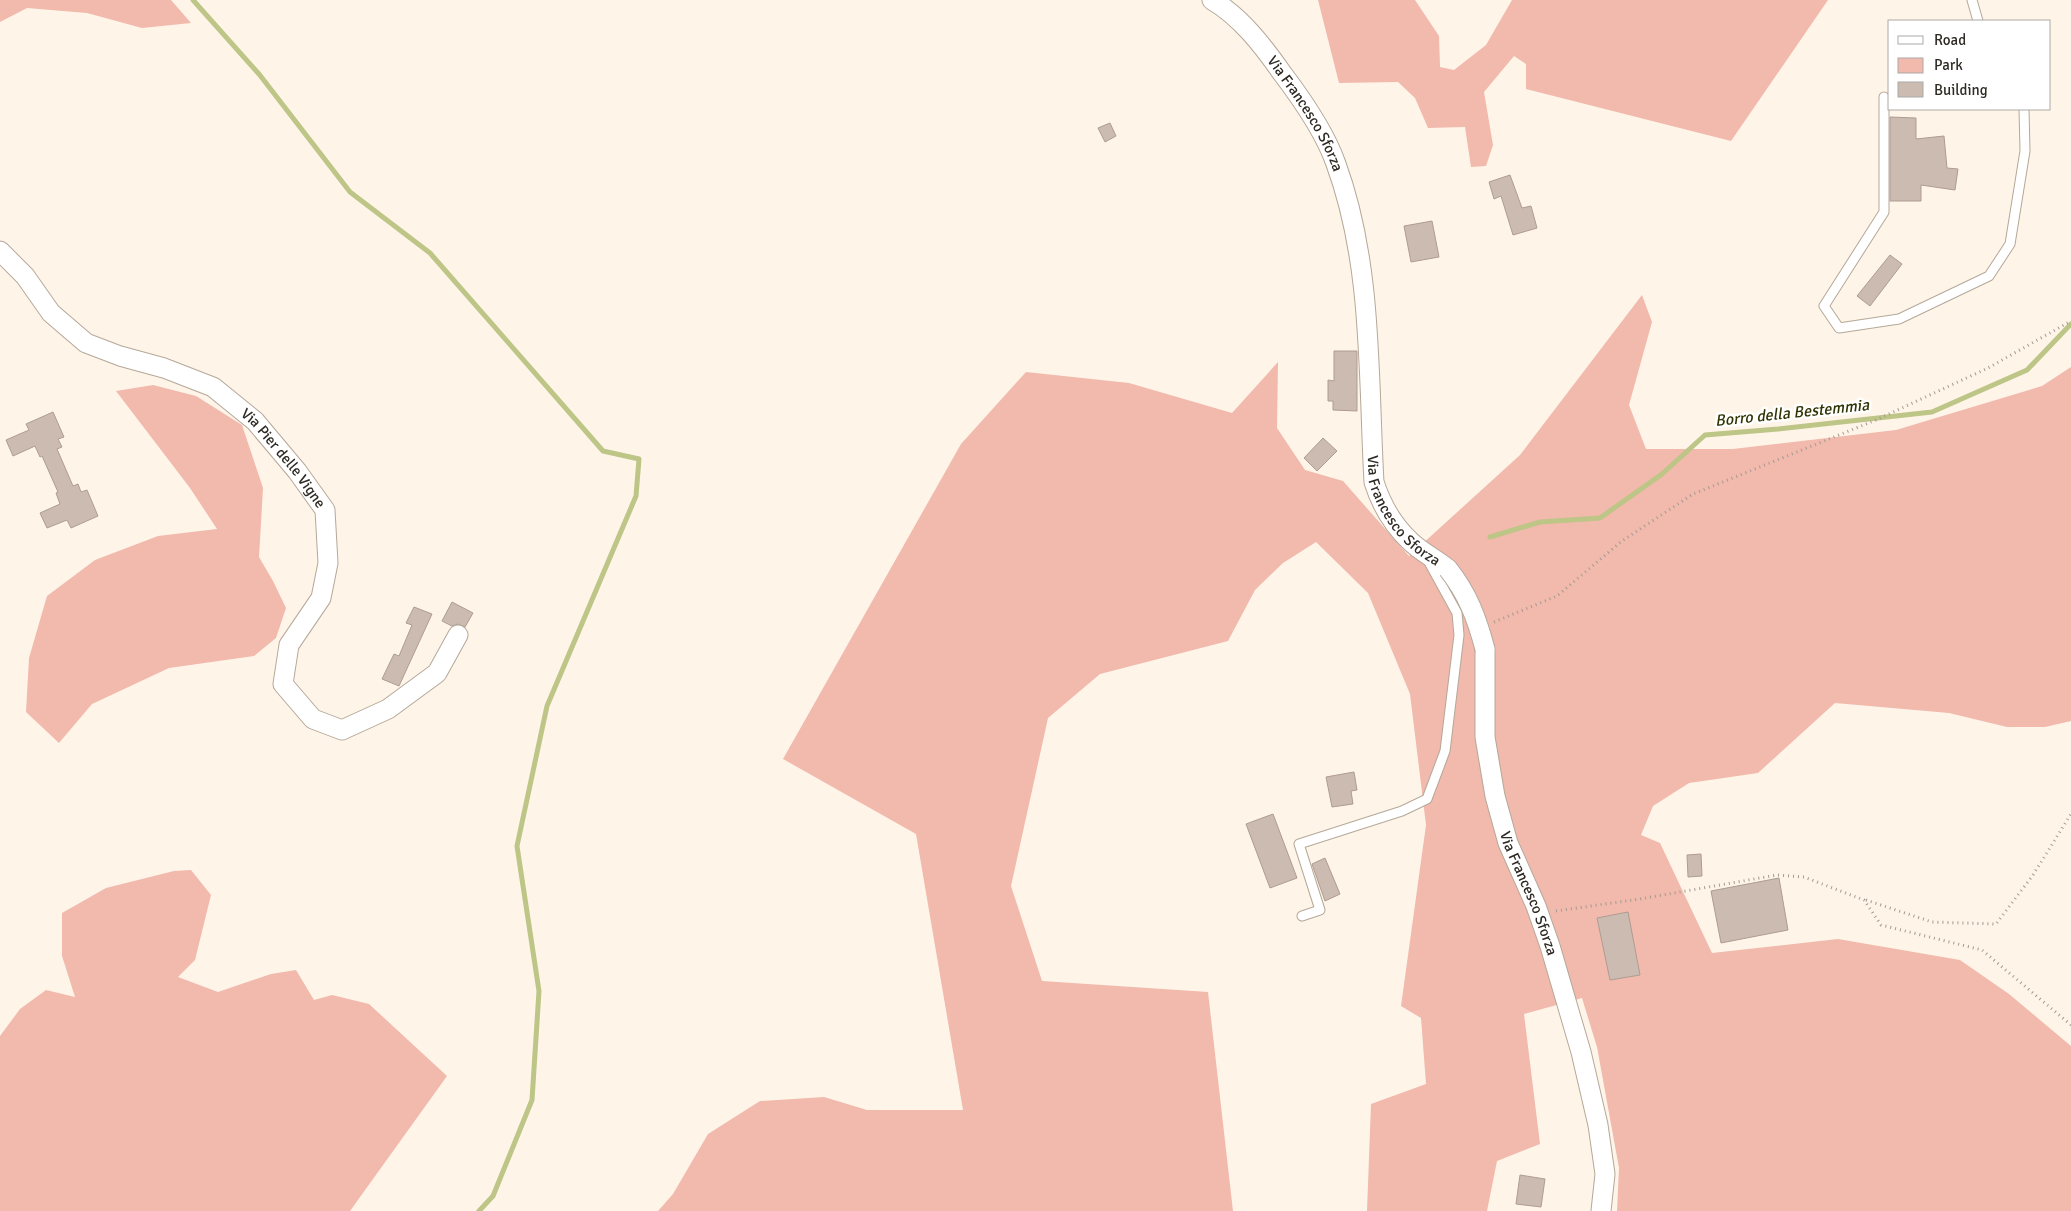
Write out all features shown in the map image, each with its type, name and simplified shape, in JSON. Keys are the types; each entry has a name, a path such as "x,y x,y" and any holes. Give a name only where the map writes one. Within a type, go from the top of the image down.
{"street":[{"name":"Via Francesco Sforza","path":"1212,0 1220,5 1261,43 1296,91 1336,163 1351,217 1364,277 1374,482 1380,500 1394,524 1411,542 1448,569 1466,594 1477,618 1485,649 1485,737 1495,796 1508,843 1539,914 1550,946 1581,1052 1598,1125 1605,1174 1601,1211"},
{"name":"Via Pier delle Vigne","path":"0,251 25,276 51,313 86,343 120,356 164,368 213,387 255,420 326,510 328,563 322,598 289,645 283,684 313,718 342,730 388,709 437,674 458,635"}],"lane":[{"path":"1972,0 1978,20"},
{"path":"1884,97 1884,212 1824,306 1839,328 1899,319 1990,276 2010,244 2025,151 2024,110"},
{"path":"1302,916 1320,910 1299,844 1402,811 1427,799 1445,751 1460,635 1457,613 1421,548"}],"path":[{"path":"1486,627 1557,596 1622,541 1693,494 1876,420 1988,368 2071,321"},
{"path":"1539,914 1640,899 1777,875 1804,877 1864,900 1932,922 1996,924 2033,875 2071,814"},
{"path":"1864,900 1881,925 1982,950 2071,1025"}],"green space":[{"path":"0,0 171,0 191,23 142,28 87,13 27,8 0,22"},
{"path":"1318,0 1415,0 1439,36 1440,67 1454,70 1486,45 1512,0 1828,0 1731,141 1526,89 1526,64 1514,56 1484,92 1493,145 1486,166 1471,167 1465,127 1428,128 1415,98 1398,82 1339,83"},
{"path":"1642,295 1652,322 1629,405 1646,449 1733,449 1896,430 2042,386 2071,367 2071,721 2045,727 2007,727 1949,713 1835,703 1758,773 1689,783 1653,806 1641,835 1660,843 1712,953 1838,939 1960,960 2009,994 2071,1046 2071,1211 1617,1211 1619,1168 1597,1047 1582,998 1524,1014 1540,1144 1497,1161 1487,1211 1367,1211 1371,1104 1426,1084 1421,1018 1401,1006 1426,825 1410,694 1368,593 1316,542 1283,563 1255,590 1228,641 1100,674 1048,718 1011,886 1042,981 1208,992 1233,1211 658,1211 673,1194 708,1134 760,1101 824,1097 867,1110 963,1110 916,834 783,759 961,444 1026,372 1129,383 1232,413 1278,362 1277,428 1305,470 1343,481 1409,556 1520,455"},
{"path":"153,385 196,396 242,425 263,488 259,557 286,608 276,638 254,656 169,668 92,704 59,743 26,712 29,658 47,596 95,560 158,536 217,529 190,488 116,391"},
{"path":"191,870 211,895 195,960 178,977 218,992 271,974 296,970 314,1000 332,995 369,1004 447,1076 350,1211 0,1211 0,1036 20,1009 46,990 75,997 62,956 62,913 106,888 174,871"}],"building":[{"path":"1890,117 1916,118 1916,139 1944,136 1947,168 1958,169 1955,190 1921,185 1921,201 1890,201"},
{"path":"1110,123 1116,136 1105,142 1098,128"},
{"path":"1510,175 1522,208 1531,206 1537,228 1513,235 1501,196 1494,199 1489,182"},
{"path":"1432,221 1439,257 1411,262 1404,226"},
{"path":"1890,255 1902,264 1870,306 1857,296"},
{"path":"1334,351 1357,351 1357,411 1333,410 1333,401 1328,401 1328,380 1334,381"},
{"path":"53,412 64,437 58,439 62,447 57,449 73,486 78,484 81,492 87,490 98,516 71,528 67,520 47,528 40,513 60,504 56,493 58,492 42,456 40,457 35,446 13,456 6,440 29,430 26,424"},
{"path":"1323,438 1337,451 1317,471 1304,458"},
{"path":"452,602 473,613 465,627 458,624 452,626 442,621"},
{"path":"414,607 432,614 399,686 382,679 394,654 399,656 412,625 406,623"},
{"path":"1354,772 1357,790 1351,791 1353,804 1332,807 1326,777"},
{"path":"1273,814 1297,878 1270,888 1246,824"},
{"path":"1701,854 1702,876 1688,877 1687,855"},
{"path":"1325,858 1340,894 1325,901 1312,864"},
{"path":"1779,878 1788,930 1721,943 1711,891"},
{"path":"1628,912 1640,975 1610,980 1597,918"},
{"path":"1520,1175 1545,1179 1541,1207 1516,1204"}],"waterway":[{"path":"193,0 259,74 350,192 430,253 603,451 639,459 636,496 547,706 517,846 539,991 532,1100 493,1196 479,1211"},
{"name":"Borro della Bestemmia","path":"1490,537 1540,522 1600,518 1662,474 1705,435 1932,412 2027,370 2071,324"}]}
